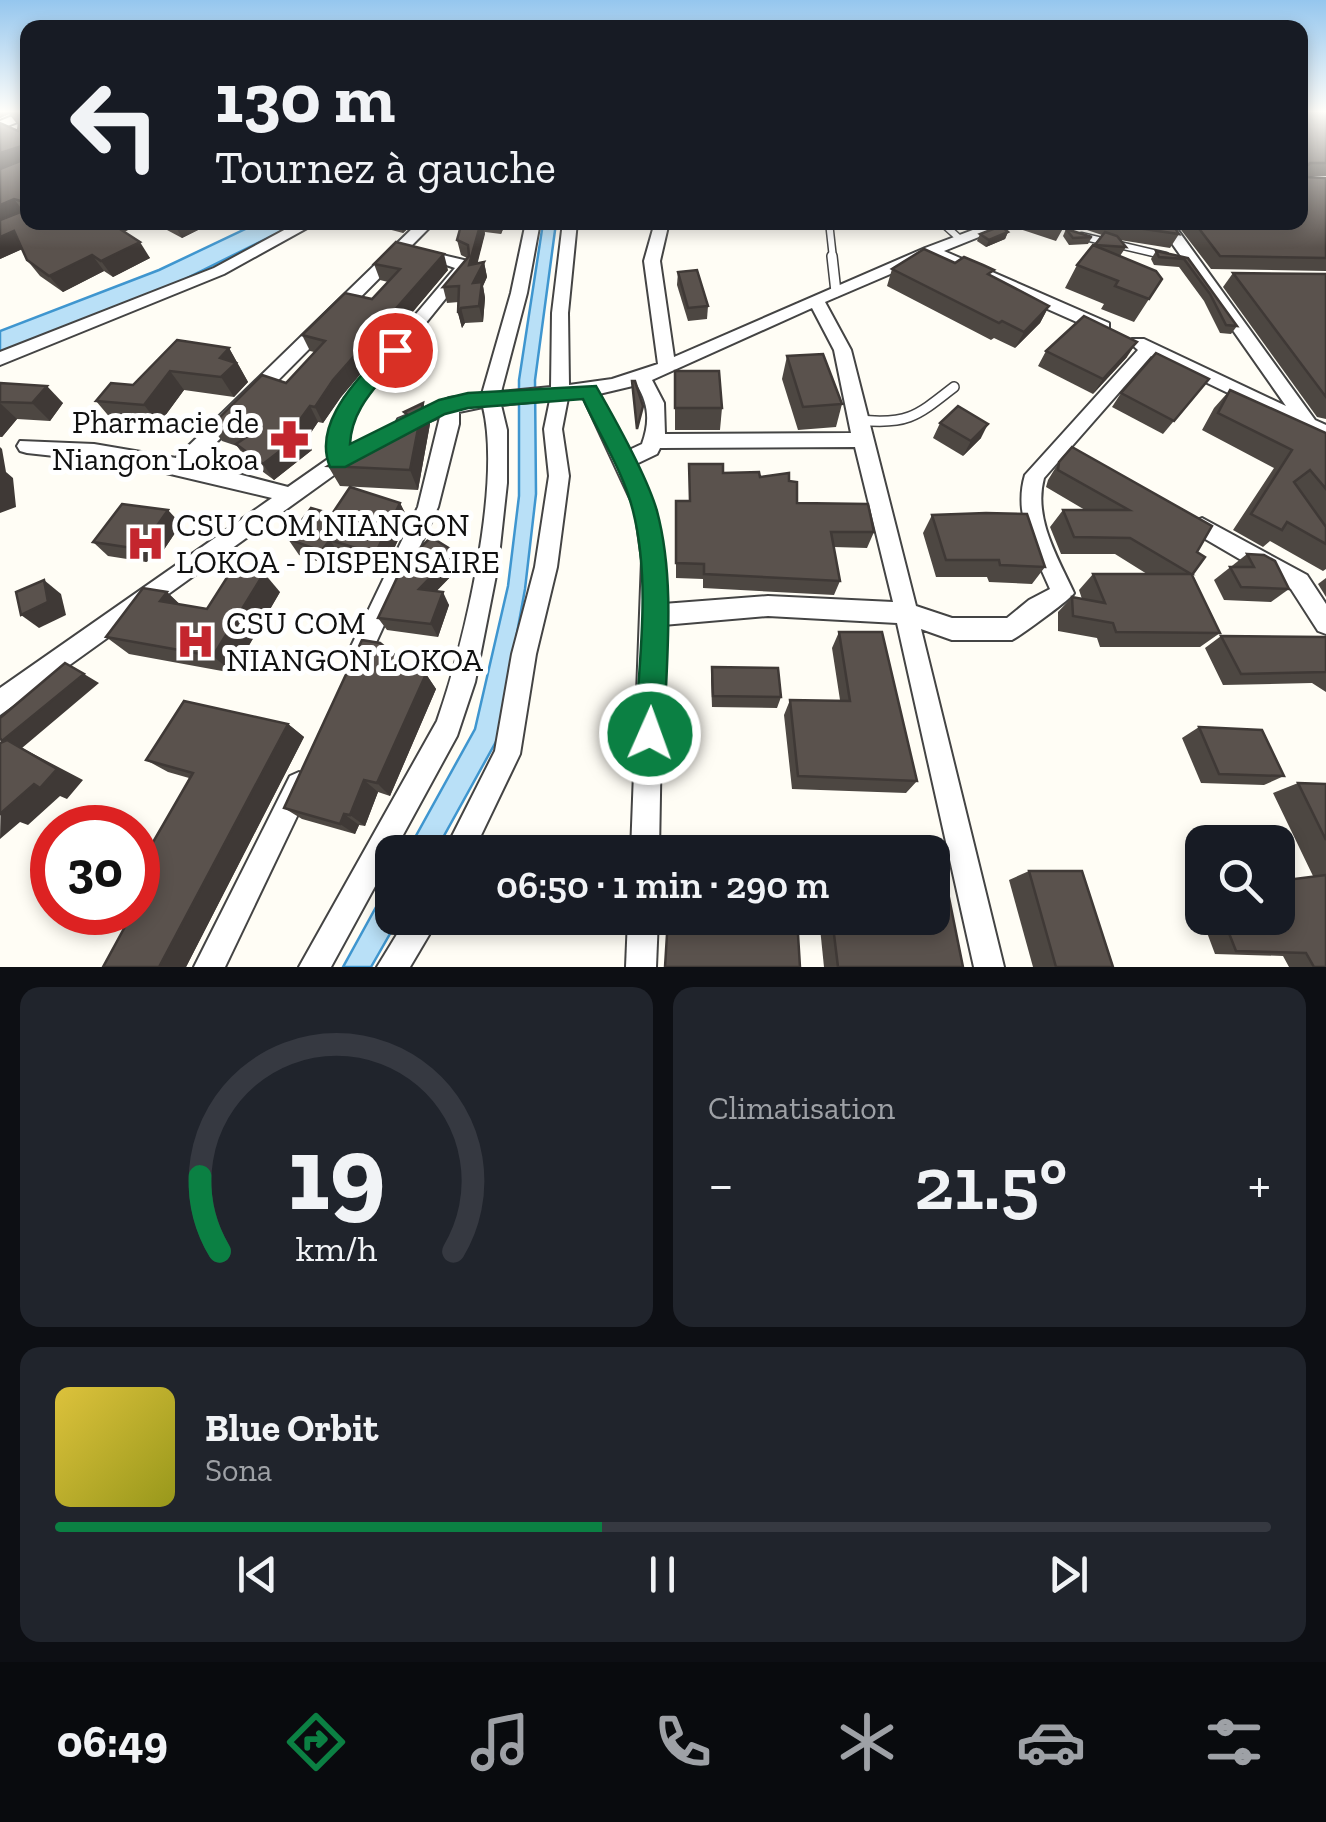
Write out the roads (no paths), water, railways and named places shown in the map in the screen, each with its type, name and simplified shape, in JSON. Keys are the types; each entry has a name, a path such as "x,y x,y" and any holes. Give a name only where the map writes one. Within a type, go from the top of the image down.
{"street":[{"path":"0,359 219,271 296,230"},
{"path":"182,464 419,230"},
{"path":"314,967 448,727 463,682 487,565 497,483 500,398 531,230"},
{"path":"466,835 507,754 524,654 546,566 558,476 552,394 569,230"},
{"path":"660,230 652,262 667,367"},
{"path":"0,703 338,461 377,438 449,405 589,391 641,377 985,230"},
{"path":"1170,230 1308,423"},
{"path":"338,461 340,426 350,404 462,269 463,264 453,260 399,247"},
{"path":"930,251 1326,433"},
{"path":"1207,278 1227,278"},
{"path":"826,296 846,350 860,430 897,558 906,613 989,967"},
{"path":"654,615 768,606 906,613 952,629 1012,629 1037,607 1063,593 1038,531 1028,490 1057,448 1148,348"},
{"path":"624,460 650,449 660,427 655,396 641,377"},
{"path":"589,391 645,508 653,560 647,835"},
{"path":"342,694 428,507 450,424 449,405"},
{"path":"654,441 860,430"},
{"path":"26,446 68,447 182,464 291,496"},
{"path":"1202,528 1299,582 1326,624"},
{"path":"209,967 310,762"},
{"path":"392,967 413,935"},
{"path":"641,967 642,935"}],"lane":[{"path":"826,296 829,230"},
{"path":"950,230 960,239"},
{"path":"1070,232 1170,258 1192,258"},
{"path":"860,430 918,419 954,387"}],"water":[{"path":"243,230 284,230 171,286 0,352 0,331 159,270"},
{"path":"542,230 555,230 535,380 536,494 525,589 498,738 444,835 416,835 475,729 508,586 519,496 519,380"},
{"path":"375,909 375,935 389,935 371,967 343,967"}],"place":[{"name":"Pharmacie de Niangon Lokoa","path":"289,440"},
{"name":"CSU COM NIANGON LOKOA - DISPENSAIRE","path":"146,543"},
{"name":"CSU COM NIANGON LOKOA","path":"196,641"}]}
